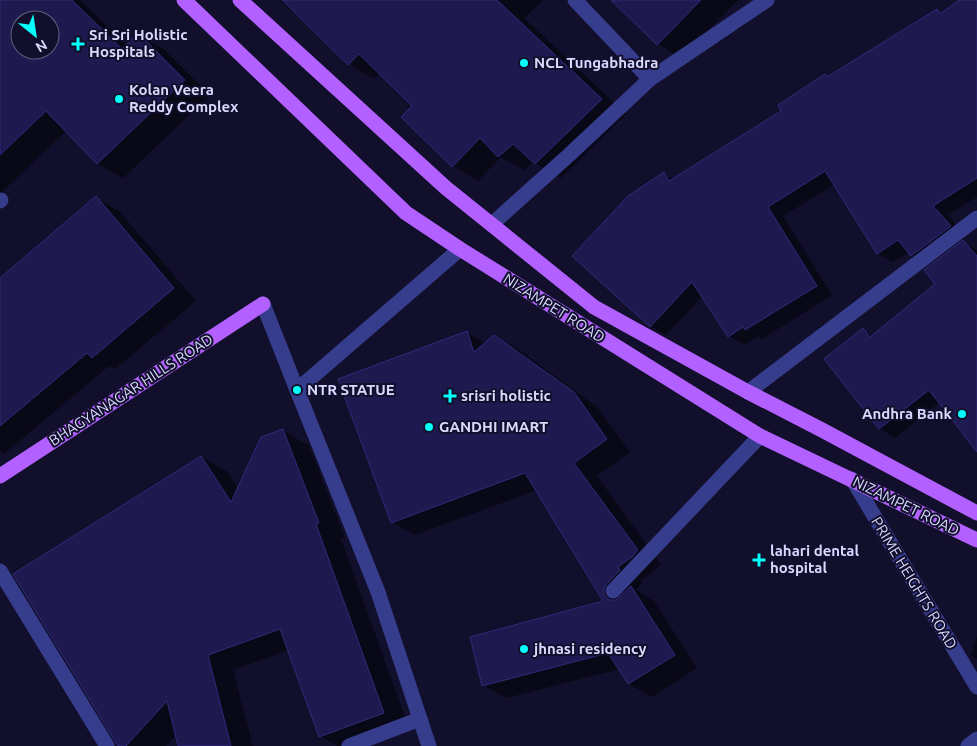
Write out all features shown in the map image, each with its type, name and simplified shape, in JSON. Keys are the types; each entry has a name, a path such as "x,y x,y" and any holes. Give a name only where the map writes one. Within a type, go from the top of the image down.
{"main road":[{"name":"NIZAMPET ROAD","path":"184,0 406,214 760,436 977,540"},
{"name":"NIZAMPET ROAD","path":"240,0 446,188 594,307 748,392 977,513"},
{"name":"BHAGYANAGAR HILLS ROAD","path":"0,476 263,304"}],"street":[{"path":"575,0 650,78"},
{"path":"492,224 569,155 650,78 762,1"},
{"path":"748,392 977,218"},
{"path":"297,390 460,249"},
{"path":"263,304 378,592 429,746"},
{"path":"613,591 760,436"},
{"name":"PRIME HEIGHTS ROAD","path":"852,479 977,687"},
{"path":"0,571 107,746"},
{"path":"349,746 420,719"},
{"path":"968,746 977,739"}],"building":[{"path":"0,0 72,0 122,49 138,33 185,80 97,164 46,111 0,155"},
{"path":"282,0 497,0 602,99 535,164 513,144 498,157 480,138 452,167 401,117 412,106 359,54 348,65"},
{"path":"611,0 701,0 657,45"},
{"path":"959,0 977,0 977,178 933,206 951,226 911,256 898,240 877,254 825,171 768,207 817,286 745,330 743,327 728,337 692,282 650,327 572,256 628,196 664,172 669,181 781,111 778,105 825,74 827,77 937,9 940,14"},
{"path":"96,196 174,288 92,358 87,353 0,426 0,278"},
{"path":"963,240 977,256 977,452 929,390 879,429 824,359 863,328 870,337 935,284 924,270"},
{"path":"467,331 474,352 494,335 574,392 607,439 574,463 638,550 618,567 620,570 606,585 604,594 610,600 616,600 631,586 675,655 628,684 608,653 482,686 470,637 603,601 525,473 391,523 338,379"},
{"path":"283,429 319,523 316,524 384,713 319,737 280,629 208,655 231,746 178,746 167,701 126,746 118,746 13,574 201,456 231,502 261,437"}],"place":[{"name":"Sri Sri Holistic Hospitals","path":"78,44"},
{"name":"NCL Tungabhadra","path":"524,63"},
{"name":"Kolan Veera Reddy Complex","path":"119,99"},
{"name":"NTR STATUE","path":"297,390"},
{"name":"srisri holistic","path":"450,396"},
{"name":"Andhra Bank","path":"962,414"},
{"name":"GANDHI IMART","path":"429,427"},
{"name":"lahari dental hospital","path":"759,560"},
{"name":"jhnasi residency","path":"524,649"}]}
